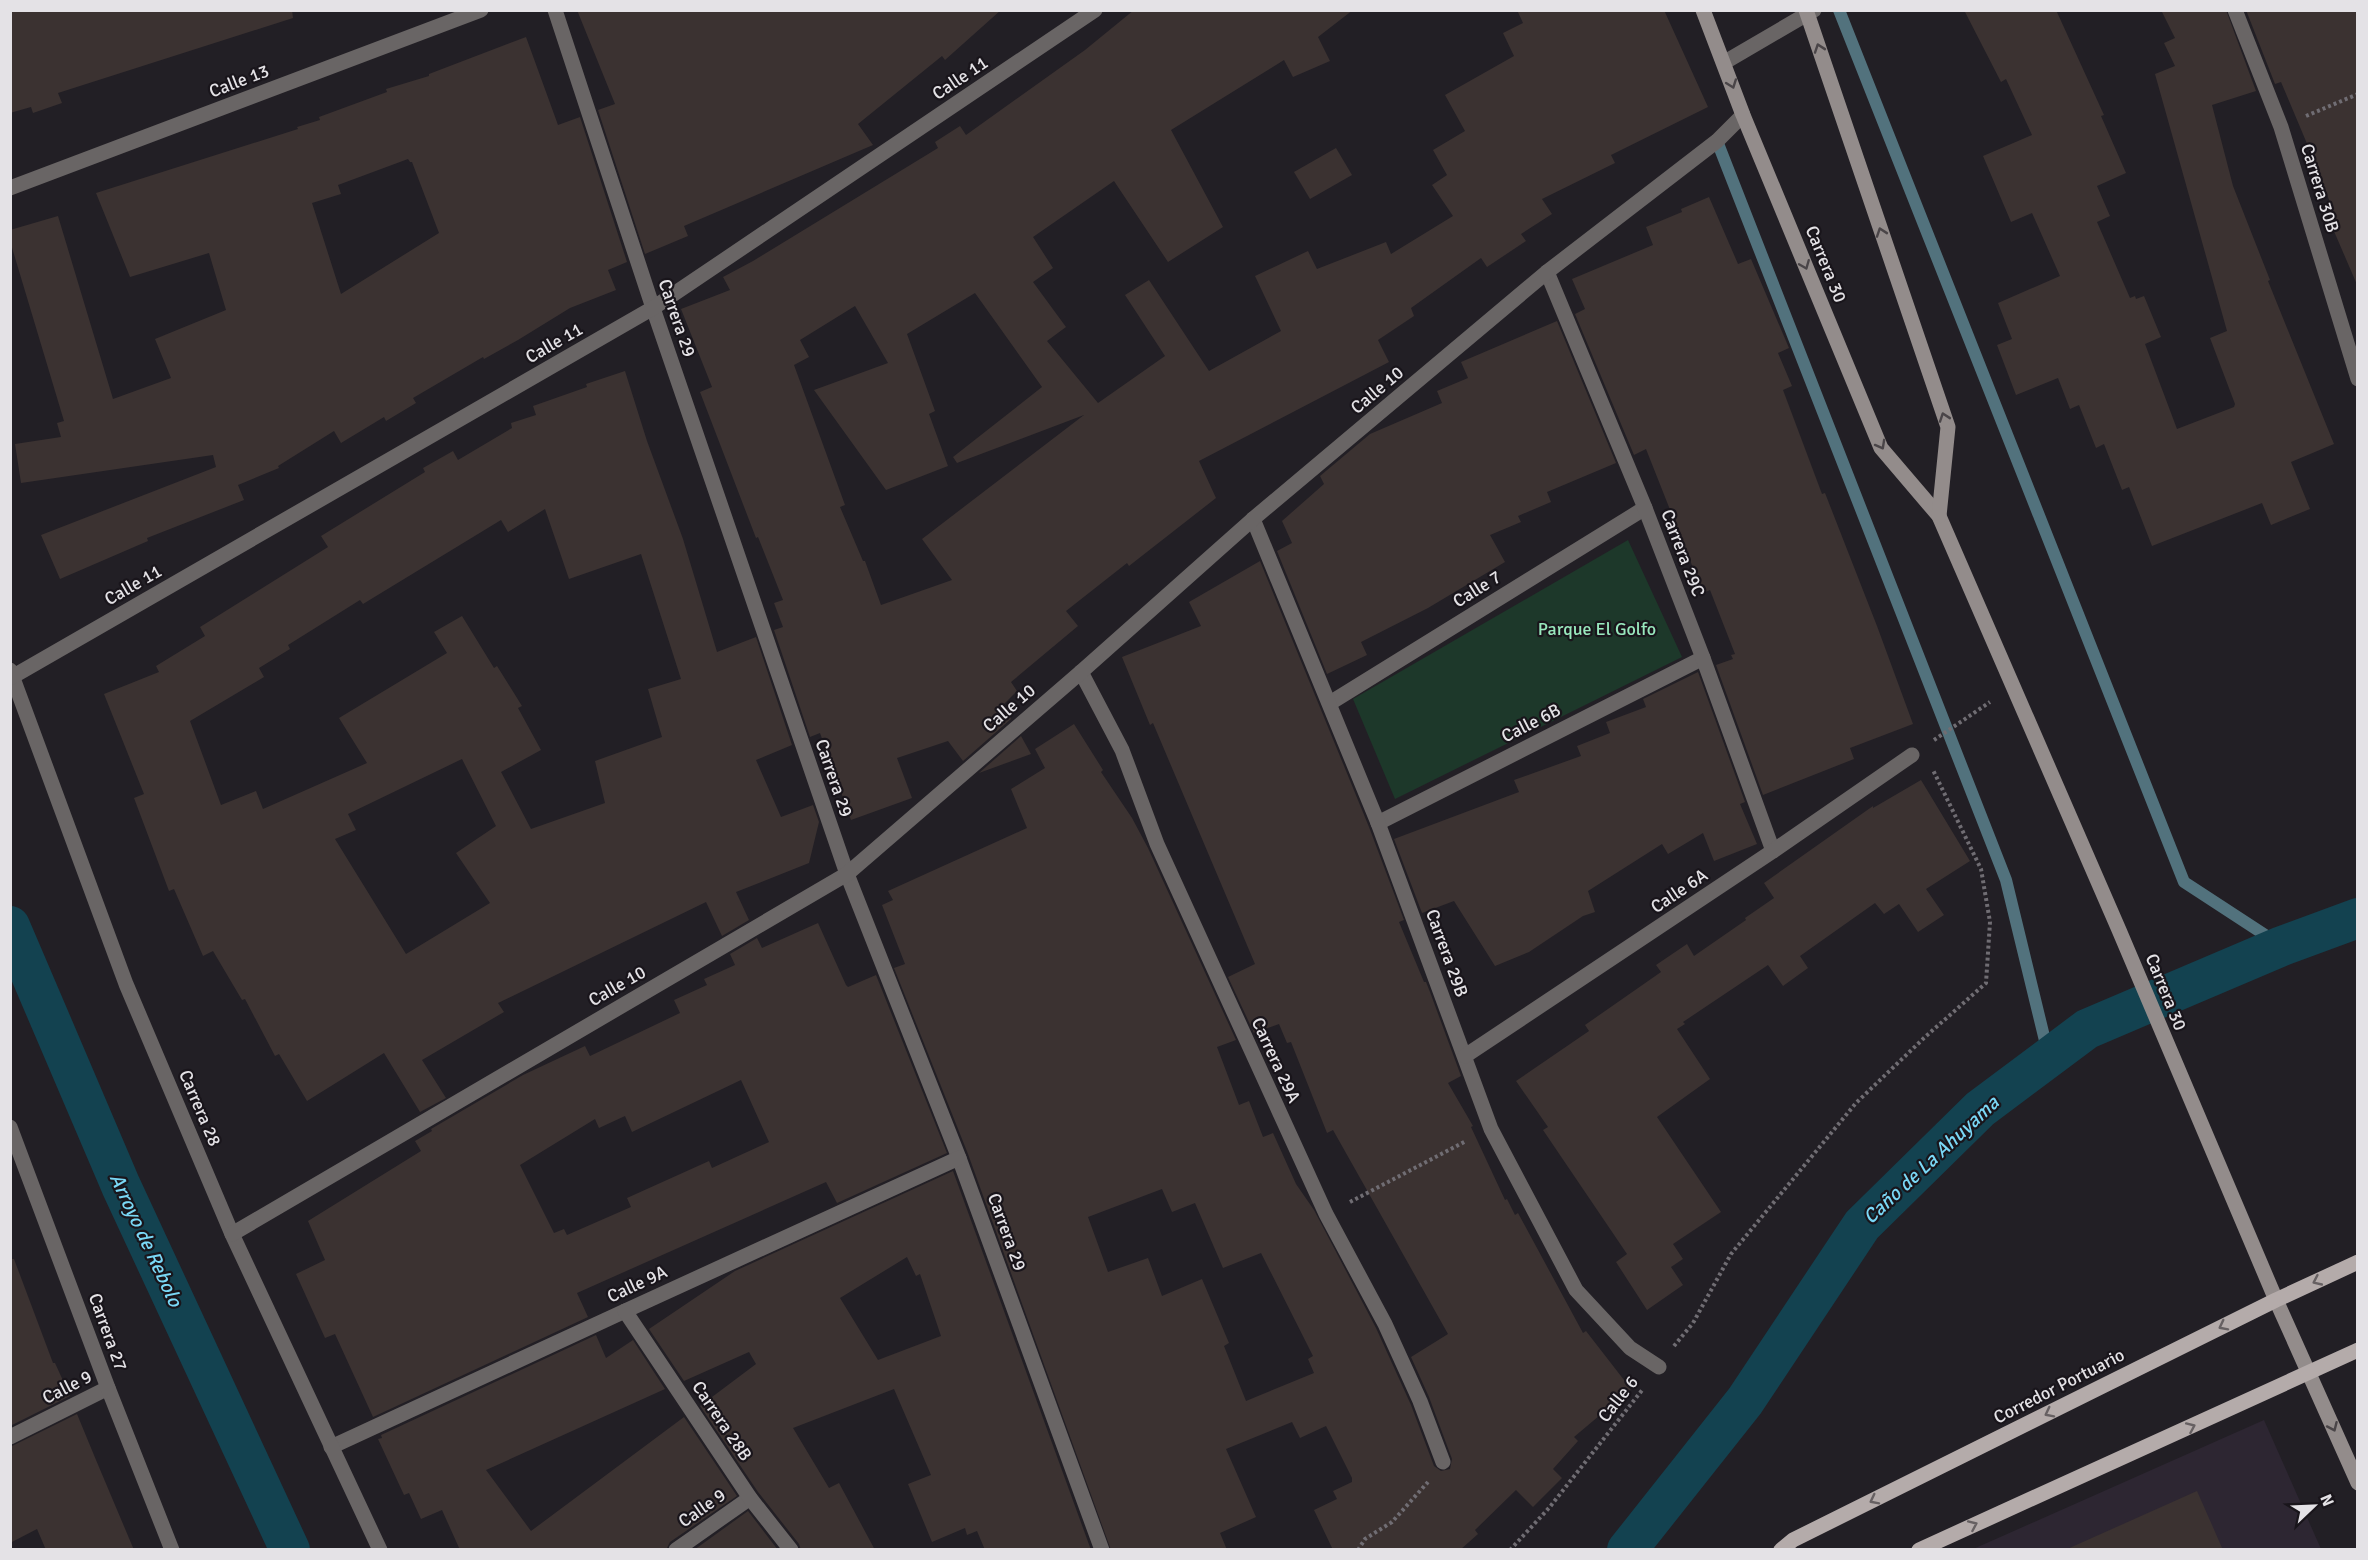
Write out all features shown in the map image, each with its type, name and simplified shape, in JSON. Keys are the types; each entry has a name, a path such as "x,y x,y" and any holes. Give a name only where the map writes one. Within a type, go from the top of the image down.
{"main road":[{"name":"Corredor Portuario","path":"1781,1550 1793,1540 2276,1300 2358,1262"},
{"path":"1919,1550 2358,1350"}],"street":[{"name":"Calle 13","path":"10,188 482,10"},
{"name":"Carrera 29","path":"555,10 653,308 847,874 959,1158 1102,1550"},
{"name":"Calle 11","path":"11,674 653,308 1095,10"},
{"name":"Carrera 30","path":"1703,10 1725,62 1743,115 1881,448 1939,516 2120,930 2172,1058 2276,1300 2358,1483"},
{"name":"Carrera 30B","path":"2235,10 2281,127 2358,379"},
{"name":"Carrera 30","path":"1809,12 1948,428 1939,516"},
{"path":"1725,62 1809,12"},
{"name":"Calle 10","path":"232,1234 847,874 1081,672 1253,519 1547,272 1717,141 1743,115"},
{"name":"Carrera 29C","path":"1547,272 1645,508 1703,658 1773,851"},
{"name":"Calle 7","path":"1330,704 1645,508"},
{"name":"Carrera 29B","path":"1253,519 1378,823 1491,1129 1576,1290 1630,1348 1659,1366"},
{"name":"Calle 6B","path":"1378,823 1703,658"},
{"name":"Carrera 29A","path":"1081,672 1122,750 1157,843 1326,1215 1385,1324 1420,1401 1443,1462"},
{"name":"Carrera 28","path":"11,674 126,984 232,1234 380,1550"},
{"name":"Calle 6A","path":"1465,1056 1773,851 1912,755"},
{"name":"Carrera 27","path":"10,1127 108,1388 172,1550"},
{"name":"Calle 9A","path":"331,1447 959,1158"},
{"name":"Carrera 28B","path":"625,1311 750,1498 791,1550"},
{"name":"Calle 9","path":"10,1437 108,1388"},
{"name":"Calle 9","path":"676,1550 750,1498"}],"path":[{"path":"2281,127 2358,94"},
{"path":"1936,739 1964,719"},
{"name":"Calle 6","path":"1510,1550 1549,1508 1648,1384 1659,1366 1693,1323 1731,1254 1856,1103 1986,983 1990,922 1981,869 1932,768"},
{"path":"1326,1215 1491,1129"},
{"path":"1358,1550 1365,1539 1392,1522 1421,1491 1443,1462"}],"shaded area":[{"path":"2264,1420 2321,1549 1971,1550"}],"green space":[{"name":"Parque El Golfo","path":"1628,540 1682,657 1395,799 1353,699"}],"building":[{"path":"10,10 292,10 293,18 58,93 62,103 33,113 31,107 10,113"},
{"path":"577,10 1001,10 945,60 942,56 858,124 873,145 684,226 688,236 645,254 598,110 615,104"},
{"path":"1134,10 1353,10 1318,37 1330,61 1293,77 1284,60 1171,130 1223,227 1168,262 1114,181 1033,237 1053,268 1033,282 1066,327 1047,341 1098,403 1165,356 1125,295 1149,280 1209,371 1281,331 1255,276 1308,251 1317,269 1386,242 1391,254 1453,216 1432,185 1447,175 1433,150 1465,131 1445,95 1514,56 1503,33 1523,23 1517,10 1664,10 1708,107 1611,155 1615,163 1542,199 1552,214 1521,234 1526,241 1487,267 1481,258 1411,308 1414,316 1378,340 1389,362 1199,461 1216,498 1129,566 1127,563 1066,611 1078,626 1011,682 1017,691 1003,705 1011,719 963,761 948,741 897,758 912,798 851,820 820,733 810,737 774,630 783,627 774,603 783,600 758,537 756,538 700,392 712,387 681,309 730,290 723,277 938,148 935,142 960,126 966,135 1085,50","holes":["975,293 1042,387 953,457 957,463 1084,415 922,539 952,580 881,605 865,561 863,561 840,507 845,505 794,365 809,357 800,340 855,306 888,363 814,390 886,490 948,466 929,414 935,411 907,334"]},
{"path":"1964,10 2056,10 2104,115 2101,116 2126,173 2097,186 2110,216 2097,222 2130,298 2135,296 2136,299 2144,296 2161,337 2145,344 2177,429 2234,407 2235,404 2210,338 2227,331 2155,74 2175,66 2164,43 2175,38 2161,10 2226,10 2256,91 2212,105 2233,186 2270,280 2268,281 2334,444 2291,462 2310,509 2271,525 2262,503 2152,546 2129,487 2122,490 2104,444 2096,448 2079,405 2070,409 2058,378 2016,395 1997,345 2012,339 1998,303 2060,276 2032,213 2011,222 1983,156 2032,135 2006,79 2001,82"},
{"path":"2246,10 2358,10 2358,287 2324,208 2331,205 2316,165 2281,82 2275,84"},
{"path":"526,37 558,125 580,117 627,262 608,270 616,290 570,308 518,340 484,359 483,357 413,398 416,403 386,421 384,417 341,443 334,431 278,466 279,468 238,485 244,500 147,538 148,541 60,579 41,535 216,467 213,455 21,483 15,444 61,437 57,423 64,421 10,241 10,230 58,216 113,399 171,378 155,339 226,310 209,253 130,277 96,193 298,129 297,127 320,120 319,117 387,92 386,89 429,76 429,74","holes":["408,159 412,162 439,233 341,294 312,203 341,194 338,185"]},
{"path":"1336,148 1352,175 1310,199 1294,172"},
{"path":"1709,197 1738,264 1751,259 1789,348 1778,353 1792,386 1783,390 1822,494 1825,493 1877,626 1913,724 1850,748 1854,759 1763,795 1716,665 1733,659 1731,655 1735,654 1710,590 1703,593 1646,449 1634,455 1575,314 1585,309 1572,279 1653,245 1646,227 1682,212 1681,209"},
{"path":"1557,321 1616,463 1547,492 1551,502 1518,516 1521,522 1490,535 1505,562 1428,608 1361,642 1367,655 1327,674 1277,551 1292,543 1282,521 1324,484 1320,476 1370,434 1442,403 1437,391 1468,378 1461,362"},
{"path":"625,371 647,441 683,539 717,652 756,637 792,745 756,760 781,817 813,805 819,822 809,863 736,892 749,920 722,936 706,902 498,1003 504,1012 422,1060 446,1098 420,1112 384,1053 307,1101 279,1054 275,1056 245,999 242,1000 213,951 203,956 174,889 169,891 134,798 144,794 104,694 159,672 156,666 205,636 200,627 328,547 321,536 425,472 423,468 453,451 458,460 512,428 511,423 536,415 533,406 587,387 586,384","holes":["545,509 569,579 641,554 681,679 648,689 662,737 595,761 605,803 531,829 501,772 541,750 518,708 522,706 497,666 494,668 462,616 434,632 447,653 339,718 367,763 263,809 256,791 221,805 190,721 264,677 259,668 290,649 288,645 360,600 363,604 501,520 508,532","462,759 496,826 456,853 490,903 406,954 335,839 356,830 348,814"]},
{"path":"1260,561 1369,827 1404,920 1399,922 1424,982 1426,982 1461,1076 1448,1083 1473,1126 1471,1127 1505,1200 1507,1199 1515,1215 1518,1213 1583,1333 1586,1331 1631,1389 1574,1437 1578,1441 1553,1469 1562,1478 1533,1507 1516,1490 1475,1530 1478,1534 1460,1550 1333,1550 1314,1510 1337,1499 1333,1491 1352,1482 1352,1478 1326,1426 1300,1438 1292,1422 1226,1449 1256,1517 1220,1533 1227,1550 1111,1550 968,1154 894,968 905,964 882,905 893,900 888,891 1027,828 1011,789 1045,768 1035,749 1074,724 1148,848 1236,1040 1217,1047 1239,1105 1249,1101 1263,1137 1273,1133 1296,1184 1314,1210 1376,1328 1411,1405 1434,1466 1441,1471 1450,1469 1452,1459 1411,1357 1448,1334 1333,1130 1327,1133 1291,1042 1287,1043 1279,1024 1254,1033 1228,977 1255,964 1153,723 1150,725 1122,657 1201,626 1189,602","holes":["1162,1189 1172,1212 1195,1203 1223,1268 1261,1253 1313,1356 1308,1359 1314,1373 1246,1401 1224,1346 1229,1343 1202,1279 1162,1296 1148,1258 1108,1272 1088,1217"]},
{"path":"1698,672 1745,802 1740,804 1757,844 1714,861 1703,833 1668,854 1662,844 1588,891 1595,912 1583,916 1529,952 1495,966 1454,901 1422,913 1394,839 1519,792 1514,780 1581,756 1577,746 1610,733 1606,722 1646,707 1643,699"},
{"path":"1021,736 1031,754 979,773"},
{"path":"1921,780 1970,861 1926,889 1944,915 1918,932 1899,904 1884,914 1875,903 1800,956 1808,968 1783,986 1768,965 1683,1022 1685,1024 1677,1029 1710,1079 1657,1117 1721,1212 1673,1244 1683,1259 1671,1267 1683,1285 1647,1310 1616,1262 1627,1254 1543,1130 1548,1127 1516,1081 1589,1031 1585,1025 1661,972 1656,965 1687,944 1694,956 1774,898 1764,883 1873,806 1873,808"},
{"path":"818,923 848,987 876,975 947,1153 837,1203 826,1182 577,1293 588,1317 373,1417 335,1334 325,1338 296,1274 325,1260 308,1221 421,1151 415,1141 432,1131 431,1129 523,1075 585,1046 590,1056 680,1013 674,1000 707,985 704,979 735,965 730,954 757,938 762,948","holes":["741,1080 769,1142 712,1168 709,1161 627,1198 631,1207 567,1235 564,1229 554,1233 520,1165 595,1119 599,1128 625,1116 632,1132"]},
{"path":"953,1171 1091,1550 985,1550 977,1531 967,1535 965,1528 932,1542 908,1484 931,1475 894,1389 793,1428 829,1488 839,1483 875,1550 801,1550 799,1544 758,1492 700,1406 756,1364 749,1352 684,1381 649,1329 735,1271","holes":["907,1257 916,1276 920,1274 941,1336 878,1360 840,1298"]},
{"path":"10,1259 14,1259 53,1363 70,1396 10,1426"},
{"path":"596,1335 606,1358 633,1340 665,1389 486,1470 531,1531 684,1417 737,1496 670,1542 666,1550 460,1550 442,1510 421,1519 409,1493 404,1495 378,1439 382,1438 381,1435"},
{"path":"77,1414 134,1550 46,1550 37,1529 10,1543 10,1447"},
{"path":"2197,1491 2223,1550 2065,1550"},
{"path":"748,1511 778,1550 694,1550"}],"waterway":[{"path":"1839,10 2184,882 2282,946"},
{"path":"1717,141 2006,880 2049,1057"},
{"name":"Caño de La Ahuyama","path":"1627,1550 1745,1401 1862,1225 1980,1109 2087,1029 2282,946 2358,918"},
{"name":"Arroyo de Rebolo","path":"10,926 121,1186 290,1550"}]}
